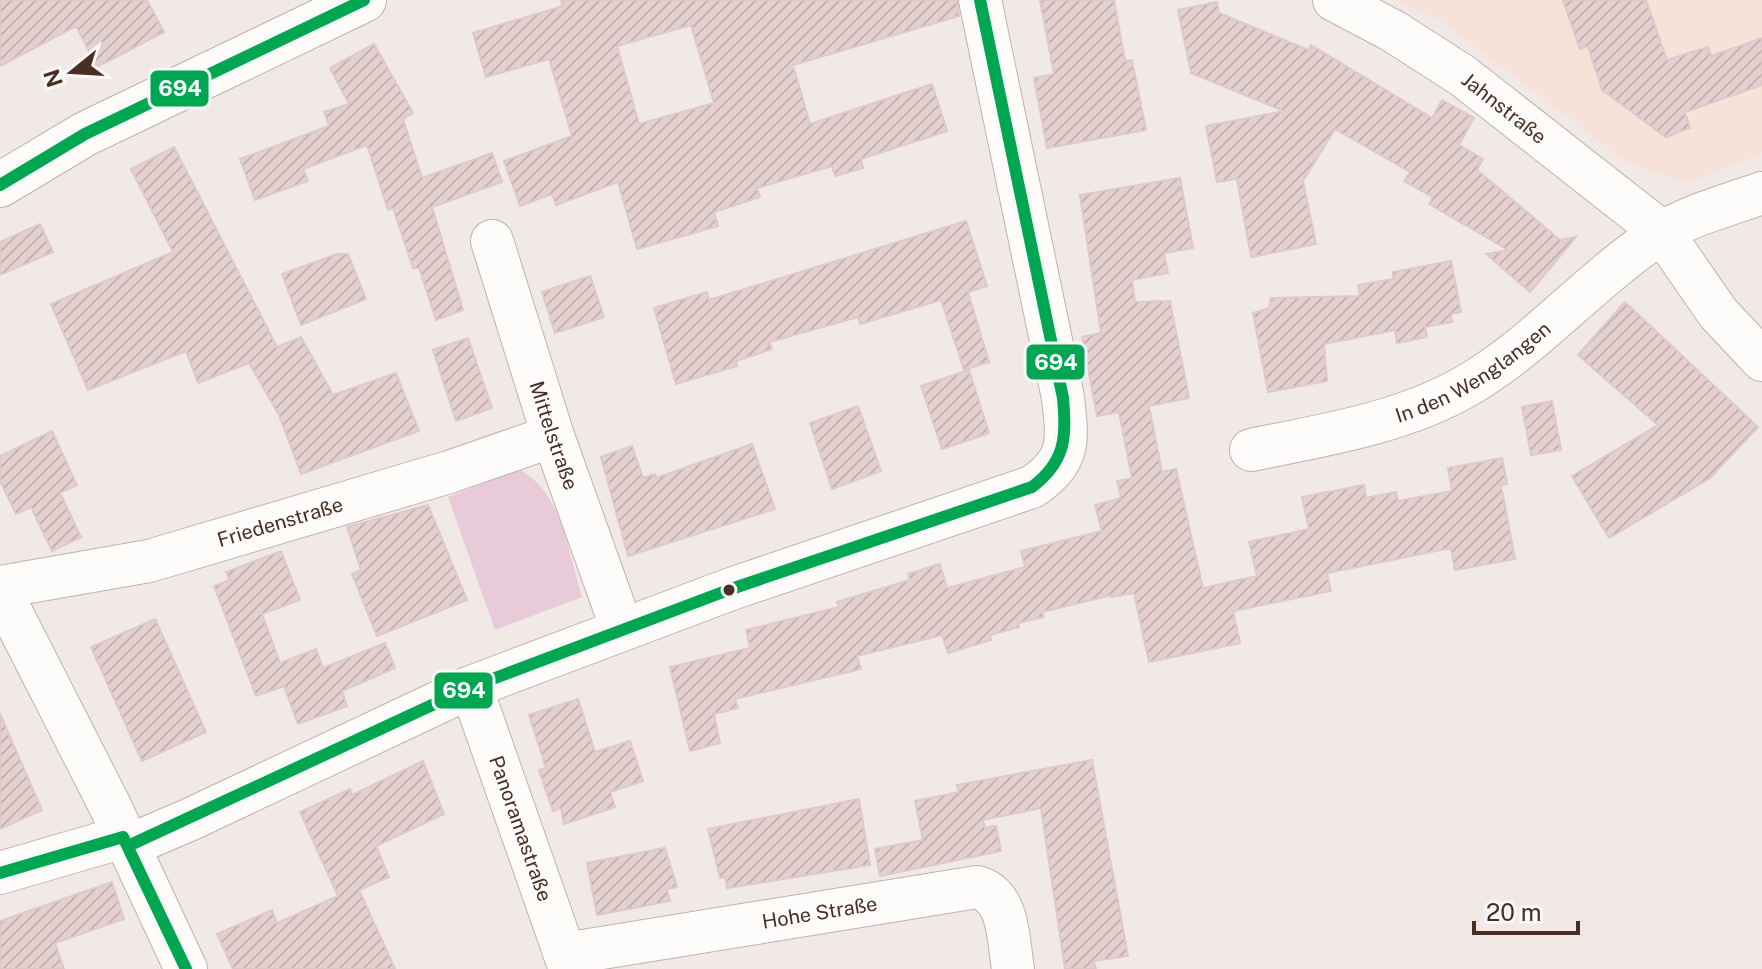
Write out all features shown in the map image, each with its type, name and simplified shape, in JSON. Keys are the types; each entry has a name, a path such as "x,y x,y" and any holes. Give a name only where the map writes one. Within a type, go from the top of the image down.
{"main road":[{"path":"0,185 85,134 364,0"}],"street":[{"path":"0,873 126,841 191,819 471,687 622,629 1032,487 1054,472 1065,443 1063,398 980,0"},
{"name":"Jahnstraße","path":"1334,0 1393,31 1463,76 1662,232 1718,313 1762,360"},
{"path":"1662,232 1762,193"},
{"name":"In den Wenglangen","path":"1251,450 1356,428 1406,412 1466,387 1516,353 1662,232"},
{"name":"Mittelstraße","path":"492,241 553,436 622,629"},
{"name":"Friedenstraße","path":"0,588 149,561 449,472 553,436"},
{"path":"0,588 186,969"},
{"name":"Panoramastraße","path":"471,687 568,961"},
{"name":"Hohe Straße","path":"568,961 977,887 996,896 1002,908 1013,969"}],"shaded area":[{"path":"1393,0 1762,0 1762,153 1687,183 1627,163 1441,21"},
{"path":"520,470 546,493 555,509 582,597 495,630 448,497"}],"building":[{"path":"0,0 147,0 164,32 97,67 76,26 0,66"},
{"path":"561,0 957,0 959,16 793,65 810,124 932,84 947,131 861,159 863,168 835,176 832,166 757,188 760,197 714,212 718,226 637,249 618,182 556,205 552,194 520,206 504,161 572,136 549,59 486,77 473,33 563,6","holes":["691,25 714,103 639,124 617,46"]},
{"path":"1040,0 1114,0 1125,61 1132,60 1146,130 1047,148 1034,78 1054,74"},
{"path":"1563,0 1646,0 1667,60 1708,47 1711,56 1762,38 1762,85 1685,112 1690,128 1666,137 1602,90 1588,46 1580,49"},
{"path":"1217,2 1219,13 1308,50 1311,45 1432,118 1442,100 1474,118 1459,145 1483,159 1477,170 1560,240 1576,237 1530,292 1486,254 1508,250 1429,204 1433,197 1404,181 1410,172 1335,129 1303,181 1316,244 1251,257 1237,179 1217,182 1206,126 1284,111 1191,73 1178,10"},
{"path":"374,44 413,113 403,119 422,178 492,153 502,182 432,207 463,310 436,320 419,268 413,268 393,208 388,210 367,145 303,169 308,181 255,200 240,159 329,126 324,112 349,104 330,68"},
{"path":"174,147 277,347 301,337 333,395 396,373 419,431 301,474 279,415 249,363 198,383 186,351 88,390 51,304 173,252 131,169"},
{"path":"1180,178 1193,248 1164,253 1168,273 1132,280 1135,302 1170,301 1189,398 1149,406 1162,472 1176,469 1203,588 1257,576 1249,542 1309,529 1302,497 1364,485 1366,498 1396,492 1398,501 1452,491 1448,468 1502,458 1507,484 1501,485 1515,559 1455,570 1451,548 1327,573 1331,591 1233,611 1240,643 1149,662 1134,593 1112,595 1042,612 1044,617 1018,623 1019,627 990,635 991,640 948,653 942,635 857,656 861,669 735,699 738,708 714,714 720,743 690,751 670,667 750,648 746,630 839,607 837,602 910,580 908,574 940,564 947,588 1025,567 1021,551 1102,531 1095,505 1121,498 1117,481 1132,478 1119,412 1097,416 1082,337 1101,333 1080,195"},
{"path":"966,221 987,286 968,292 989,362 964,370 941,300 860,324 858,317 769,342 772,349 736,361 737,366 676,384 654,308 707,292 709,300"},
{"path":"40,224 53,252 0,275 0,242"},
{"path":"337,254 348,254 366,299 301,325 282,274"},
{"path":"1451,261 1461,312 1451,314 1452,322 1425,327 1427,337 1397,343 1395,330 1324,344 1327,381 1268,392 1253,313 1269,308 1271,298 1360,296 1358,285 1393,279 1393,272"},
{"path":"590,276 604,317 555,333 542,292"},
{"path":"1625,302 1758,427 1710,478 1609,538 1572,476 1658,425 1578,355"},
{"path":"468,338 492,408 456,421 433,350"},
{"path":"969,370 989,433 942,449 921,386"},
{"path":"1552,401 1561,450 1531,455 1522,407"},
{"path":"858,406 881,471 832,489 810,423"},
{"path":"52,431 77,485 60,493 81,537 52,551 31,507 16,514 0,481 0,456"},
{"path":"752,444 775,509 628,556 601,457 632,446 643,478 655,474 656,478"},
{"path":"428,505 467,600 377,636 352,574 361,570 347,527"},
{"path":"281,551 300,600 262,614 280,663 316,649 323,668 385,643 395,668 342,691 347,706 298,724 284,686 256,696 214,586 230,580 226,572"},
{"path":"155,619 206,732 142,761 91,647"},
{"path":"578,699 595,752 630,741 643,781 610,792 615,807 564,824 561,808 553,811 539,770 546,768 529,715"},
{"path":"0,714 42,810 0,829"},
{"path":"1092,760 1128,956 1094,961 1096,969 1065,969 1041,808 983,820 985,828 996,826 1001,851 880,876 875,849 923,840 915,801 959,792 957,785"},
{"path":"423,761 444,814 376,846 389,877 359,890 395,969 233,969 217,934 272,910 277,923 338,896 300,812 350,789 352,795"},
{"path":"859,799 870,865 727,888 725,877 720,878 708,829"},
{"path":"665,848 677,887 667,889 670,901 597,915 587,863"},
{"path":"112,882 124,919 55,943 64,969 0,969 0,921"}],"transit line":[{"name":"694","path":"0,185 85,134 364,0"},
{"name":"694","path":"128,846 471,687 731,589 1032,487 1043,478 1057,458 1064,437 1063,398 980,0"},
{"name":"694","path":"0,873 123,837 186,969"}]}
